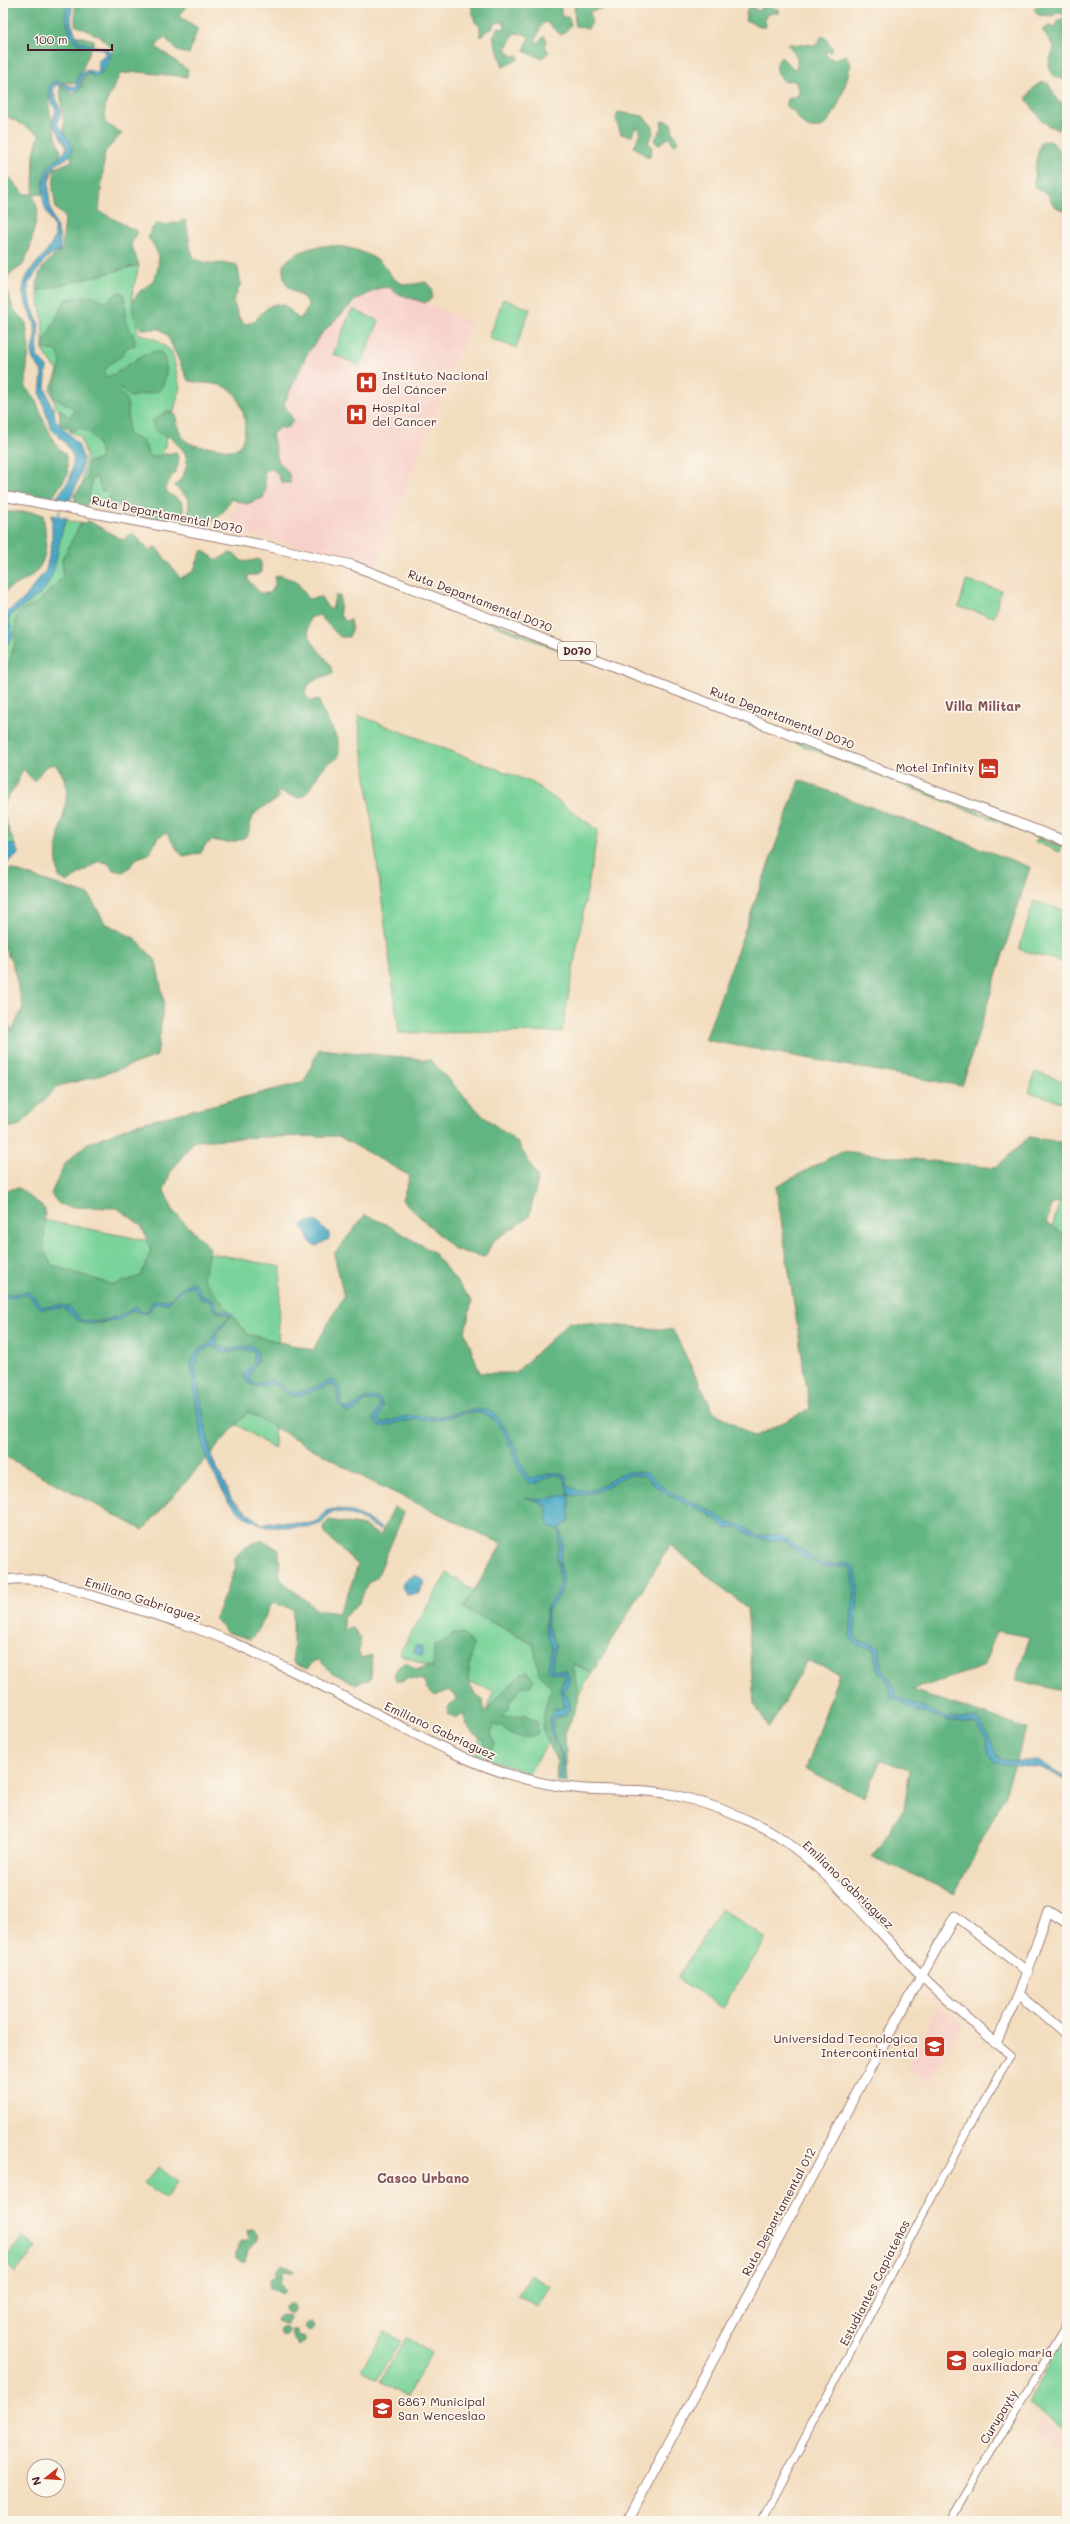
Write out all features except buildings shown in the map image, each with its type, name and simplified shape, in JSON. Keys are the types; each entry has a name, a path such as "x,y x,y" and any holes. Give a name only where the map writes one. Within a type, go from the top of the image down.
{"main road":[{"name":"Ruta Departamental D070","path":"3,496 256,544 352,565 1067,842"},
{"name":"Emiliano Gabriaguez","path":"3,1581 30,1580 63,1587 228,1640 289,1668 454,1753 493,1769 526,1780 581,1789 637,1789 672,1794 711,1805 743,1819 786,1842 808,1861 922,1977 996,2042"},
{"path":"996,2042 1028,1972 1048,1911 1067,1923"},
{"name":"Ruta Departamental 012","path":"627,2521 851,2102 955,1916 1028,1972"},
{"path":"1019,1994 1067,2035"}],"street":[{"name":"Emiliano Gabriaguez","path":"996,2042 1011,2056"},
{"name":"Estudiantes Capiateños","path":"761,2521 976,2114 1011,2056"},
{"name":"Curupayty","path":"950,2521 1067,2324"}],"shaded area":[{"name":"Instituto Nacional del Cáncer","path":"369,280 471,322 376,565 226,529 305,335"},
{"name":"Universidad Tecnologica Intercontinental","path":"937,2006 963,2022 930,2084 907,2069"},
{"path":"1041,2420 1067,2435 1067,2450 1035,2431"}],"green space":[{"path":"3,3 70,3 67,11 75,35 94,40 77,83 52,82 49,108 61,152 43,194 33,195 38,211 30,248 23,265 9,275 5,283 13,309 26,322 29,349 25,386 36,400 42,417 56,445 66,455 68,474 52,498 3,489 3,170 24,194 33,194 34,154 39,134 3,114"},
{"path":"81,3 190,3 179,16 198,28 189,54 179,52 164,37 156,47 188,70 187,77 138,72 120,74 105,105 105,123 122,133 105,152 99,211 138,232 131,244 139,265 37,291 37,283 43,267 62,250 65,217 56,209 53,189 55,168 72,161 64,130 60,85 73,95 81,87 85,74 100,74 113,50 101,37 75,25 75,7"},
{"path":"477,3 560,3 562,17 569,17 571,26 561,35 546,22 542,24 535,41 539,42 544,36 547,40 545,46 549,52 542,58 525,52 524,50 529,38 525,34 514,33 506,48 512,56 519,55 519,59 503,67 493,37 497,28 505,29 504,22 495,23 492,29 486,31 482,37 480,36 480,27 475,22 471,6"},
{"path":"574,3 606,3 601,9 590,11 592,23 588,29 575,26"},
{"path":"749,3 760,3 752,8 760,11 763,3 772,3 773,8 778,9 779,13 771,13 764,18 766,24 765,28 745,20"},
{"path":"1040,3 1067,3 1067,16 1058,12 1053,16 1038,15 1034,9"},
{"path":"1067,18 1067,79 1060,79 1050,70 1049,62 1054,47 1042,30 1049,26 1055,28 1057,21"},
{"path":"822,36 826,38 833,49 831,52 825,51 827,57 834,59 846,55 851,64 833,115 827,123 819,128 811,128 802,123 793,111 786,106 788,99 799,95 796,82 791,80 785,82 780,77 777,70 777,63 781,57 794,69 797,68 797,57 788,44 816,45"},
{"path":"1043,82 1048,83 1058,102 1067,103 1067,114 1062,118 1059,129 1045,123 1027,101 1027,97 1035,86"},
{"path":"618,112 643,116 653,127 653,134 648,142 652,148 649,158 634,147 640,133 638,128 634,129 632,136 621,134 616,119"},
{"path":"665,120 671,123 673,133 678,140 676,144 673,145 670,137 658,145 654,141 662,128 661,122"},
{"path":"1042,141 1051,141 1060,151 1067,152 1067,212 1054,206 1047,193 1039,191 1035,188 1034,179 1036,164"},
{"path":"185,220 188,229 190,248 194,258 206,263 226,263 237,265 241,284 233,301 239,318 245,324 254,322 267,308 275,304 285,306 299,319 308,307 307,302 286,284 283,265 293,256 304,250 317,247 344,247 357,250 380,262 396,280 405,284 426,282 432,289 432,298 425,303 396,293 389,287 380,288 356,300 323,332 307,354 284,404 293,420 288,428 279,428 272,434 278,460 289,474 291,483 282,483 278,475 271,468 264,472 266,489 263,498 246,504 231,499 219,516 210,521 204,522 188,519 189,499 175,486 183,476 187,465 186,455 173,439 157,432 152,421 168,411 176,415 179,431 190,443 196,446 213,447 225,450 236,449 240,446 245,429 243,412 239,400 232,391 221,385 199,383 188,380 167,335 160,329 141,329 136,321 133,311 136,296 152,282 158,269 157,252 152,242 148,238 151,229 158,223 167,225"},
{"path":"139,265 132,296 138,333 157,340 172,352 180,388 148,509 80,501 86,455 80,436 71,433 56,406 50,390 58,371 43,352 43,323 37,291"},
{"path":"118,292 123,293 124,296 126,303 126,321 128,328 133,335 135,345 126,348 121,357 109,364 104,372 107,377 114,374 147,353 161,352 164,357 166,372 164,382 159,391 130,397 120,388 118,391 125,397 128,406 128,434 144,441 148,454 152,457 176,452 178,458 177,467 165,488 168,493 182,502 183,512 181,521 167,523 161,516 159,520 150,520 125,513 122,502 115,509 107,506 107,499 115,483 112,482 107,490 102,491 96,476 92,481 87,506 77,506 74,495 87,479 88,462 100,459 98,444 93,436 86,430 81,428 72,431 60,424 60,409 70,418 74,408 54,398 53,392 60,369 60,358 57,351 44,349 43,344 66,299 93,296 106,302"},
{"path":"503,299 530,309 516,348 489,338"},
{"path":"352,309 379,321 360,366 333,354"},
{"path":"3,512 35,512 43,515 46,543 43,560 39,568 33,575 10,588 3,594"},
{"path":"67,518 69,521 81,522 77,556 3,775 3,650 12,637 8,619 11,615 42,592 46,587 53,570 63,526"},
{"path":"89,521 123,540 131,534 135,535 150,552 152,548 156,547 180,578 193,572 202,550 217,560 229,553 234,554 242,561 258,559 261,562 261,572 257,575 248,575 248,580 260,593 269,593 275,585 275,577 279,575 296,581 309,599 321,597 328,608 332,610 335,596 340,596 340,615 345,621 350,620 352,629 349,637 340,637 319,615 310,618 308,627 309,634 316,647 326,659 333,674 319,678 312,682 305,694 310,701 319,699 324,714 338,742 339,750 338,758 324,767 306,793 300,798 274,791 280,796 275,801 256,812 251,821 248,835 239,840 223,842 213,840 205,845 201,853 183,856 166,833 158,837 149,854 135,859 130,867 123,872 113,870 108,863 99,861 67,882 59,877 56,854 65,810 66,790 65,781 61,772 54,764 45,767 34,781 23,769 16,785 6,800 3,809 3,745 7,737 3,716 3,683 15,643 16,617 22,610 39,602 63,576 62,559 80,525"},
{"path":"966,581 1001,590 994,617 959,607"},
{"path":"457,608 1067,846 1067,849 456,610"},
{"path":"358,715 533,783 598,830 562,1032 399,1033"},
{"path":"799,780 1030,867 962,1086 705,1040"},
{"path":"3,812 9,830 8,840 3,839"},
{"path":"3,816 15,845 3,842"},
{"path":"1037,839 1060,848 1059,852 1035,842"},
{"path":"10,869 89,895 105,923 136,939 156,961 164,1002 157,1056 99,1076 58,1086 20,1125 3,1129 3,1011 12,1031 23,1007 12,962 3,947 3,891"},
{"path":"1034,901 1067,911 1067,964 1019,949"},
{"path":"319,1049 430,1060 483,1116 517,1142 538,1178 529,1217 493,1241 485,1257 455,1250 402,1200 410,1176 338,1136 259,1137 194,1141 170,1173 164,1191 174,1212 210,1248 203,1278 247,1334 313,1350 344,1296 334,1254 365,1215 386,1224 433,1252 472,1301 465,1332 480,1373 515,1373 569,1322 673,1330 713,1411 754,1437 810,1409 776,1187 842,1151 995,1168 1029,1137 1067,1143 1067,1201 1053,1203 1046,1222 1067,1236 1067,1692 1015,1680 1030,1637 997,1631 983,1667 912,1690 1027,1729 1004,1797 955,1893 872,1857 904,1808 910,1770 881,1760 864,1797 806,1770 839,1673 807,1661 769,1728 754,1704 747,1608 670,1545 592,1673 573,1663 579,1701 565,1733 567,1783 556,1781 557,1762 543,1730 544,1711 551,1688 539,1673 533,1643 463,1608 502,1544 366,1479 248,1412 143,1530 3,1455 3,1190 19,1188 45,1209 44,1251 52,1265 113,1285 141,1276 151,1251 141,1225 117,1208 70,1207 59,1204 51,1194 64,1165 86,1144 133,1125 304,1082"},
{"path":"1035,1072 1067,1082 1064,1103 1029,1092"},
{"path":"1067,1178 1067,1300 1033,1290"},
{"path":"18,1215 281,1267 274,1449 147,1365 3,1216"},
{"path":"394,1507 404,1513 377,1577 368,1583 359,1603 343,1618 344,1630 353,1628 361,1639 358,1650 361,1658 372,1655 371,1679 355,1684 331,1672 319,1660 314,1661 307,1669 293,1663 293,1609 273,1603 260,1627 250,1639 226,1632 215,1618 236,1567 234,1559 244,1549 263,1540 279,1550 280,1579 317,1610 338,1613 350,1588 358,1565 326,1535 323,1526 329,1520 365,1526 380,1536"},
{"path":"447,1573 474,1591 464,1608 592,1673 529,1773 475,1755 493,1691 399,1654"},
{"path":"453,1633 463,1634 473,1645 468,1679 475,1695 483,1700 484,1709 487,1712 496,1699 522,1674 527,1672 534,1679 531,1686 522,1686 510,1702 509,1709 500,1717 522,1716 525,1714 538,1723 537,1734 527,1737 517,1736 508,1732 501,1725 495,1725 491,1734 495,1743 492,1749 485,1747 484,1739 475,1735 469,1729 463,1713 456,1718 448,1714 447,1707 455,1701 456,1696 449,1690 434,1696 427,1689 423,1680 406,1678 404,1681 396,1681 394,1675 398,1667 406,1662 416,1670 427,1666 433,1668 434,1645 447,1641"},
{"path":"721,1909 766,1939 723,2007 677,1978"},
{"path":"158,2166 178,2182 165,2199 144,2183"},
{"path":"252,2230 257,2235 257,2241 248,2250 245,2261 242,2262 236,2259 235,2252 239,2250 237,2247 240,2242 249,2240 247,2231"},
{"path":"23,2237 36,2248 15,2273 3,2260"},
{"path":"282,2264 292,2268 294,2272 285,2270 281,2272 283,2277 280,2282 286,2291 282,2294 270,2288 269,2280 276,2275 275,2271"},
{"path":"531,2275 550,2286 537,2307 518,2295"},
{"path":"290,2303 295,2308 290,2313 285,2308"},
{"path":"282,2315 290,2316 288,2325 277,2321 278,2317"},
{"path":"310,2321 315,2326 310,2331 305,2326"},
{"path":"282,2327 286,2327 288,2331 286,2335 282,2335 280,2333 280,2329"},
{"path":"291,2330 297,2330 297,2336 304,2338 304,2342 299,2346 292,2337"},
{"path":"384,2332 401,2341 377,2380 361,2370"},
{"path":"1063,2337 1067,2339 1067,2430 1028,2405"},
{"path":"406,2338 431,2353 407,2396 381,2381"}],"water":[{"path":"68,3 72,3 71,23 79,42 106,48 111,54 107,64 100,74 94,77 89,73 83,75 79,90 72,92 60,85 55,85 53,91 61,111 57,124 69,140 72,149 68,157 50,170 49,175 50,204 59,235 60,251 46,258 28,284 29,298 39,325 37,356 47,367 45,387 50,403 54,408 55,419 78,444 83,458 81,473 69,503 55,500 70,479 74,458 66,444 51,429 40,394 42,372 32,357 35,335 34,322 23,296 24,284 30,271 49,248 55,236 53,224 44,205 44,182 46,170 65,151 67,147 52,123 56,110 50,100 49,85 56,81 74,87 76,86 79,74 86,70 95,72 99,70 98,60 106,54 103,49 84,47 75,41 67,25 66,7"},
{"path":"52,515 67,518 61,535 54,570 42,592 8,618 13,634 3,650 3,640 7,633 3,626 3,615 23,600 46,570 52,542"},
{"path":"3,842 15,845 19,854 3,866 3,858 10,850 3,847"},
{"path":"311,1221 318,1222 322,1228 329,1232 329,1239 316,1246 311,1243 302,1227 304,1223"},
{"path":"189,1283 195,1283 202,1296 213,1300 218,1311 228,1311 232,1314 216,1335 216,1346 233,1349 250,1346 257,1350 258,1361 249,1376 251,1381 256,1384 271,1380 288,1391 297,1393 333,1380 340,1390 341,1402 345,1409 350,1408 366,1399 374,1397 380,1399 383,1406 378,1420 382,1423 406,1416 436,1417 464,1411 487,1411 495,1415 508,1433 524,1470 529,1477 536,1478 560,1473 566,1476 568,1486 580,1491 596,1489 621,1474 629,1472 647,1473 668,1491 713,1512 728,1523 741,1525 758,1536 779,1534 821,1564 850,1564 857,1578 858,1587 855,1637 860,1641 880,1648 881,1666 891,1681 896,1696 946,1718 977,1718 990,1739 997,1756 1012,1760 1037,1761 1045,1764 1067,1778 1067,1781 1042,1768 995,1762 988,1755 984,1737 976,1723 948,1721 919,1712 890,1696 888,1682 877,1669 874,1649 858,1646 850,1637 854,1585 852,1570 848,1567 823,1567 803,1557 784,1541 758,1539 738,1528 725,1529 711,1515 667,1495 644,1476 632,1475 622,1478 597,1492 573,1496 569,1494 563,1477 557,1475 548,1477 537,1483 529,1483 523,1476 508,1441 499,1425 485,1414 470,1413 439,1419 408,1420 386,1426 379,1426 373,1419 380,1406 378,1401 366,1401 355,1411 347,1413 340,1406 334,1385 298,1396 291,1395 271,1384 254,1386 245,1380 243,1375 254,1364 254,1353 245,1350 223,1351 212,1346 201,1351 195,1369 211,1455 232,1500 262,1524 275,1522 310,1523 316,1521 326,1511 341,1509 355,1513 382,1528 380,1530 356,1517 337,1512 330,1513 322,1523 311,1527 266,1527 242,1515 229,1502 212,1471 204,1451 193,1384 191,1361 199,1349 211,1343 213,1335 229,1317 228,1314 216,1312 210,1301 201,1299 192,1285 181,1290 169,1303 154,1304 147,1314 132,1310 121,1319 91,1324 79,1321 64,1308 41,1309 28,1295 3,1298 3,1295 30,1292 43,1307 61,1305 69,1307 81,1320 99,1322 122,1315 136,1306 142,1312 146,1312 153,1301 171,1299 177,1291"},
{"path":"569,1494 569,1521 559,1528 563,1539 560,1566 564,1579 560,1595 548,1610 547,1625 556,1645 551,1669 564,1670 570,1676 568,1686 562,1691 568,1697 570,1707 565,1716 555,1717 552,1728 564,1760 563,1774 565,1782 562,1782 560,1775 561,1757 551,1733 549,1722 555,1709 565,1707 560,1689 566,1676 564,1674 551,1672 548,1669 552,1649 545,1625 547,1607 556,1595 560,1584 557,1556 560,1532 558,1529 549,1526 546,1505 525,1497 539,1500"},
{"path":"415,1575 423,1579 424,1583 418,1594 407,1595 402,1587 404,1581"},
{"path":"415,1646 421,1646 423,1656 414,1653"}],"waterway":[{"path":"58,518 60,510"}],"place":[{"name":"Instituto Nacional del Cáncer","path":"366,383"},
{"name":"Hospital del Cancer","path":"357,415"},
{"name":"Motel Infinity","path":"989,768"},
{"name":"Universidad Tecnologica Intercontinental","path":"934,2046"},
{"name":"colegio maria auxiliadora","path":"957,2360"},
{"name":"6867 Municipal San Wenceslao","path":"382,2409"}],"district":[{"name":"Villa Militar","path":"983,706"},
{"name":"Casco Urbano","path":"423,2178"}]}
